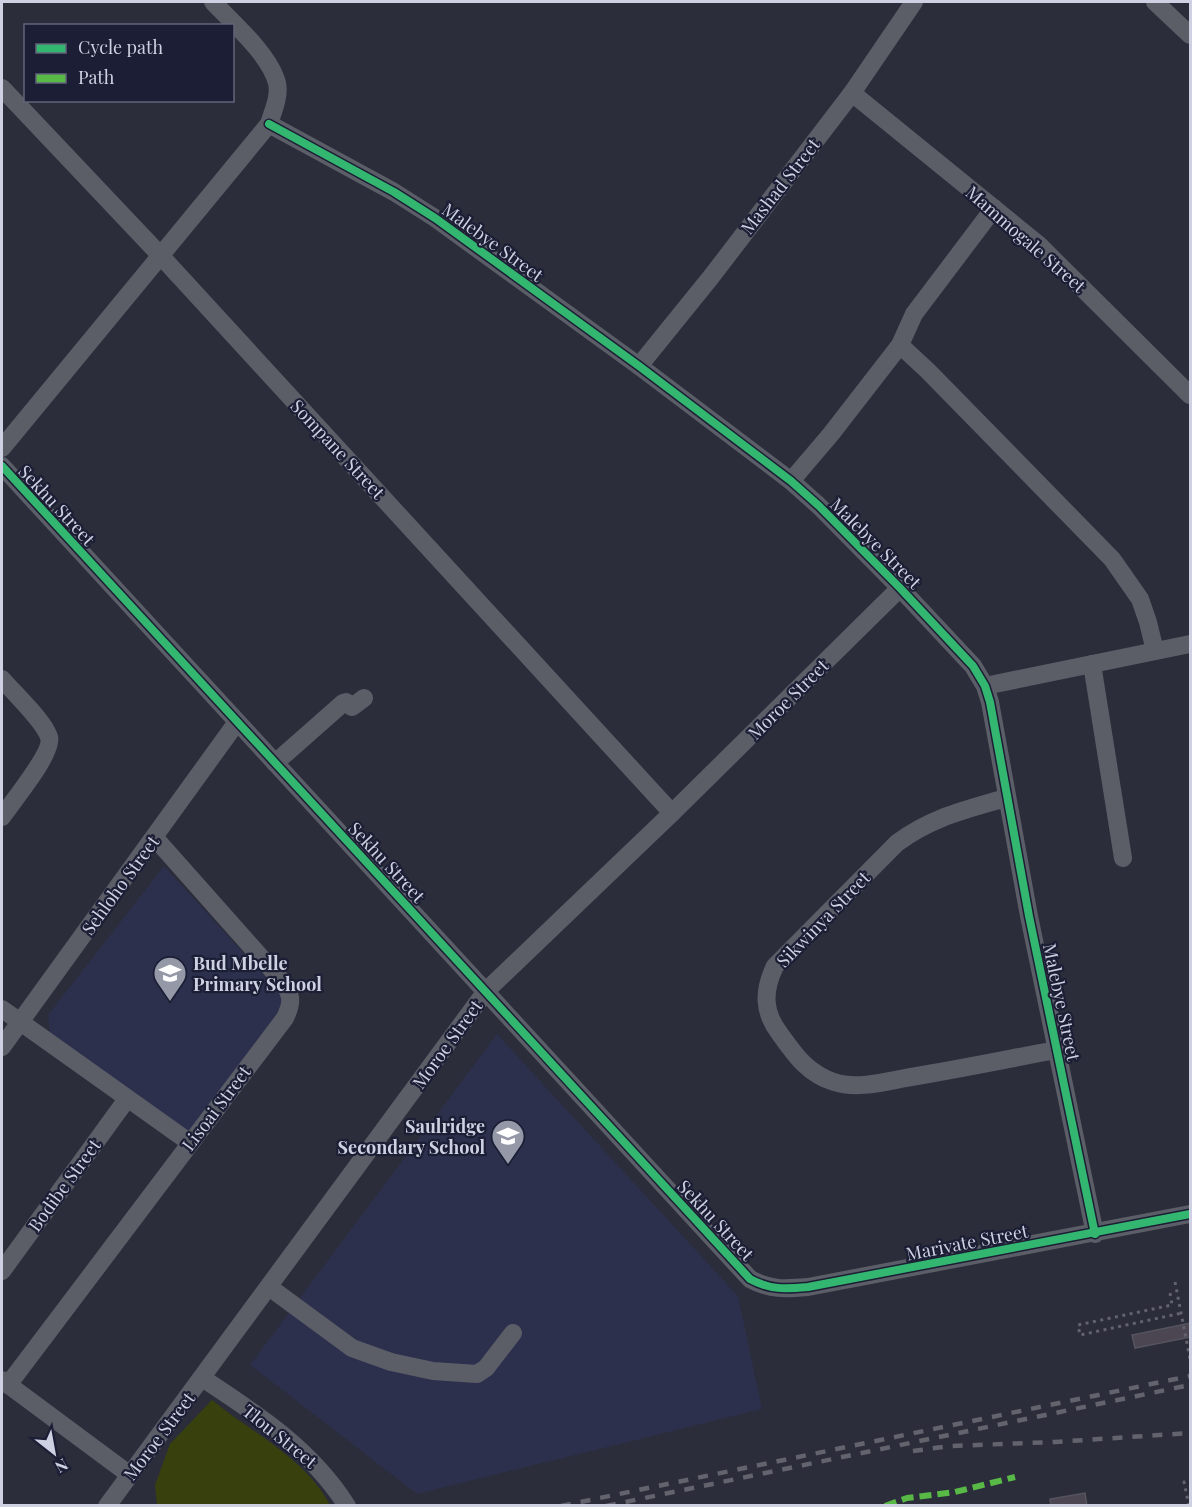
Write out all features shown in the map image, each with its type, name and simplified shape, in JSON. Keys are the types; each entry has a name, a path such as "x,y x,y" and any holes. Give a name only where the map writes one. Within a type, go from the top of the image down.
{"street":[{"path":"213,2 234,24"},
{"name":"Mashad Street","path":"639,366 711,277 852,93 914,2"},
{"path":"1155,2 1191,35"},
{"path":"2,448 269,124 277,97 277,83 258,50 234,24"},
{"name":"Sompane Street","path":"2,88 160,255 672,813"},
{"name":"Mammogale Street","path":"852,93 1039,245 1191,395"},
{"name":"Malebye Street","path":"269,124 394,192 435,218 639,366 791,481 900,588 973,666 985,686 993,722 1056,1050 1095,1234"},
{"path":"791,481 831,434 900,345 914,314 994,208"},
{"path":"900,345 1112,559 1140,599 1155,651"},
{"name":"Sekhu Street","path":"2,466 750,1279"},
{"name":"Moroe Street","path":"107,1506 486,991 672,813 900,588"},
{"path":"985,686 1191,644"},
{"path":"1092,664 1123,858"},
{"path":"2,682 44,727 50,739 49,749 2,817"},
{"path":"275,763 343,703 354,707 364,698"},
{"name":"Sehloho Street","path":"2,1047 237,722"},
{"name":"Sikwinya Street","path":"1006,798 929,822 897,843 775,966 768,980 765,995 767,1007 771,1022 800,1062 817,1074 842,1083 867,1084 1056,1050"},
{"name":"Lisoai Street","path":"5,1382 285,1018 290,1008 292,998 274,971 155,838"},
{"path":"2,1009 189,1142"},
{"name":"Bodibe Street","path":"2,1271 127,1099"},
{"name":"Marivate Street","path":"750,1279 764,1287 783,1289 808,1287 1191,1214"},
{"path":"269,1287 352,1348 392,1362 433,1371 477,1374 486,1368 513,1333"},
{"name":"Tlou Street","path":"202,1378 250,1410 306,1455 324,1472 347,1506"},
{"path":"5,1382 130,1475"}],"path":[{"path":"1175,1282 1191,1359"},
{"path":"1170,1293 1172,1305 1077,1325 1080,1335 1182,1313"},
{"path":"1189,1506 1189,1492 1184,1482 1191,1481"}],"shaded area":[{"name":"Bud Mbelle Primary School","path":"164,866 281,994 283,1009 197,1129 181,1132 50,1036 48,1015"},
{"name":"Saulridge Secondary School","path":"497,1034 738,1296 762,1409 417,1494 250,1365"}],"green space":[{"path":"212,1400 277,1447 307,1473 330,1505 157,1505 155,1485 170,1444"}],"building":[{"path":"1191,1323 1191,1337 1135,1348 1132,1335"},
{"path":"1085,1493 1087,1506 1051,1506 1050,1499"}],"railway":[{"path":"561,1506 1190,1376"},
{"path":"606,1506 1190,1385"},
{"path":"913,1451 950,1446 1190,1433"}],"marked path":[{"path":"885,1506 907,1498 955,1492 1015,1477"}],"cycle path":[{"path":"269,124 394,192 435,218 639,366 791,481 900,588 973,666 985,686 990,702 1029,916 1095,1234"},
{"path":"2,466 750,1279 778,1288 808,1287 1190,1214"}],"place":[{"name":"Bud Mbelle Primary School","path":"170,1002"},
{"name":"Saulridge Secondary School","path":"508,1165"}]}
